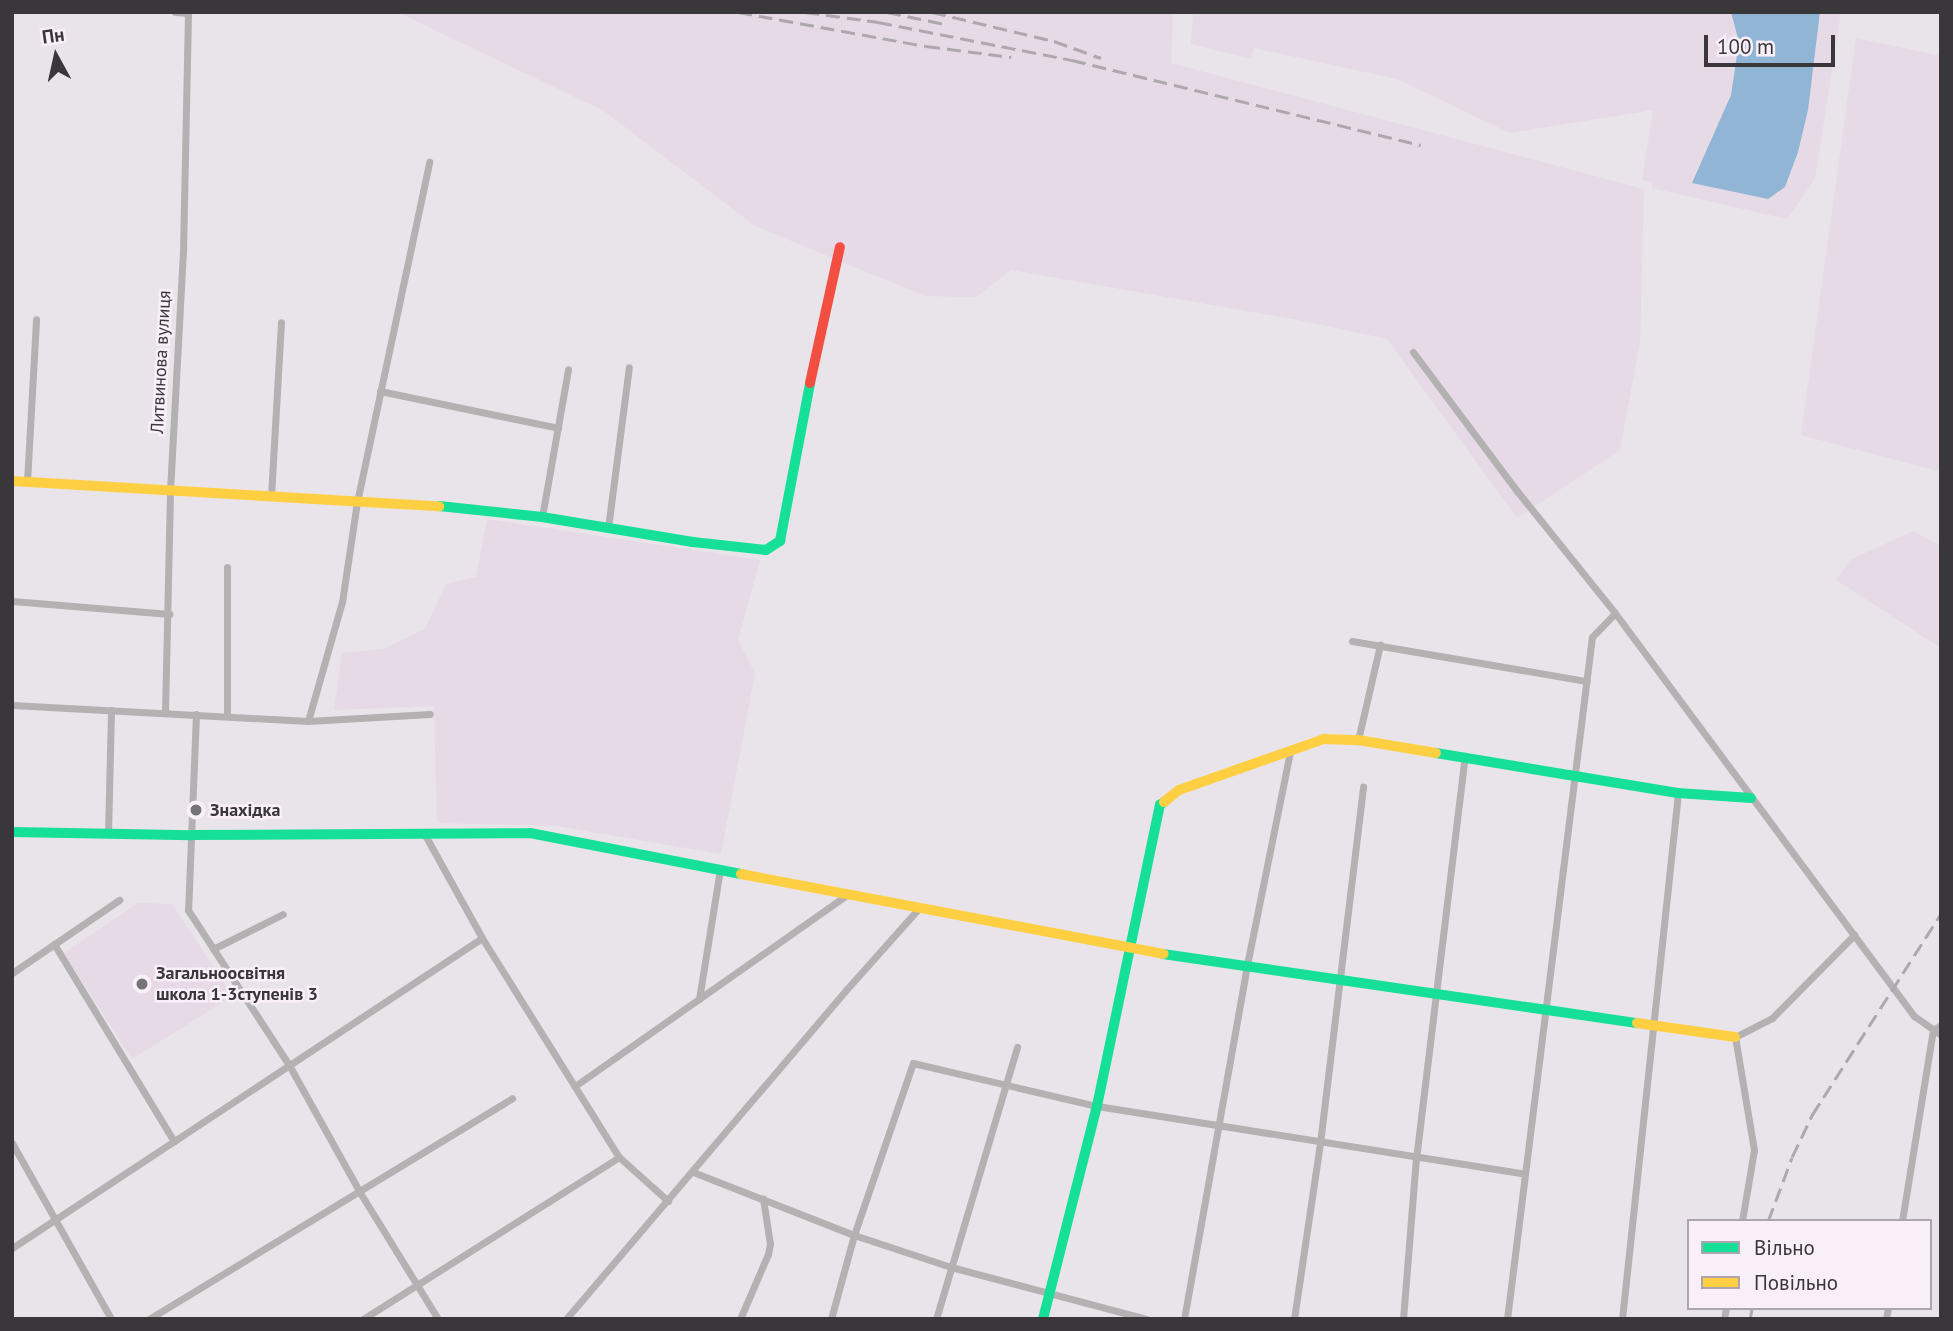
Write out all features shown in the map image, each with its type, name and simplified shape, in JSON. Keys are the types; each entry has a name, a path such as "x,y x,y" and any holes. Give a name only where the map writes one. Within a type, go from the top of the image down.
{"street":[{"path":"175,12 188,13"},
{"name":"Литвинова вулиця","path":"165,713 170,491 183,252 188,13"},
{"path":"308,721 342,602 357,502 429,162"},
{"path":"12,481 460,507 766,550 780,541 790,476 840,247"},
{"path":"27,482 36,318"},
{"path":"271,496 281,323"},
{"path":"1413,352 1517,491 1615,613 1914,1016 1937,1032"},
{"path":"608,528 629,367"},
{"path":"542,517 568,369"},
{"path":"380,391 558,428"},
{"path":"227,567 227,716"},
{"path":"12,601 169,614"},
{"path":"1507,1319 1592,637 1615,613"},
{"path":"1352,641 1587,681"},
{"path":"1358,740 1380,645"},
{"path":"12,705 308,721 430,714"},
{"path":"108,834 111,710"},
{"path":"196,714 188,910 289,1065 359,1191 438,1319"},
{"path":"1043,1319 1097,1106 1160,805 1179,790 1324,738 1358,740 1464,760 1678,793 1751,798"},
{"path":"1184,1319 1217,1125 1290,751"},
{"path":"1403,1319 1416,1159 1464,760"},
{"path":"1294,1319 1320,1143 1363,788"},
{"path":"1622,1319 1678,793"},
{"path":"12,831 192,835 530,834 1129,949 1545,1007 1735,1037 1772,1018 1854,935"},
{"path":"425,835 482,938 619,1157 668,1201"},
{"path":"699,999 720,869"},
{"path":"575,1086 848,894"},
{"path":"12,973 120,900"},
{"path":"566,1319 846,989 920,907"},
{"path":"213,949 283,914"},
{"path":"12,1248 482,938"},
{"path":"54,944 174,1141"},
{"path":"1902,1219 1937,1032 1941,1023"},
{"path":"1735,1037 1754,1150 1742,1219"},
{"path":"936,1319 1017,1047"},
{"path":"831,1319 854,1235 913,1063 1097,1106 1416,1159 1524,1174"},
{"path":"149,1319 512,1097"},
{"path":"12,1143 111,1319"},
{"path":"363,1319 619,1157"},
{"path":"693,1171 854,1235 950,1266 1146,1319"},
{"path":"740,1319 768,1254 768,1219 763,1199"}],"shaded area":[{"path":"397,12 1173,12 1171,63 1644,189 1640,342 1620,450 1517,518 1387,339 1298,320 1011,270 976,297 925,296 755,226 604,111"},
{"path":"1193,12 1841,12 1815,179 1787,219 1652,188 1652,182 1642,180 1653,110 1510,133 1397,79 1254,48 1251,59 1191,44"},
{"path":"1856,38 1941,56 1941,472 1801,435"},
{"path":"487,519 760,560 738,640 755,673 721,854 557,826 437,823 434,706 334,710 342,653 384,649 425,629 446,584 476,577"},
{"path":"1913,531 1941,546 1941,648 1836,580 1850,560"},
{"path":"138,903 172,904 233,996 132,1059 64,953"}],"water":[{"path":"1731,12 1820,12 1808,110 1798,152 1785,187 1768,199 1692,183 1731,95 1739,42"}],"railway":[{"path":"738,12 926,46 1011,57"},
{"path":"805,12 878,22 1072,60 1421,145"},
{"path":"887,12 945,24"},
{"path":"932,12 1054,41 1101,58"},
{"path":"1769,1219 1792,1157 1812,1115 1941,913"},
{"path":"1750,1319 1752,1310"}],"traffic: fast":[{"path":"439,506 542,517 693,542 766,550 780,541 810,383"},
{"path":"1436,753 1678,793 1751,798"},
{"path":"1043,1319 1097,1106 1160,805 1164,802"},
{"path":"12,832 192,835 530,833 741,874"},
{"path":"1163,954 1637,1023"}],"traffic: slow":[{"path":"12,481 439,506"},
{"path":"1164,802 1179,790 1324,739 1358,740 1436,753"},
{"path":"741,874 1163,954"},
{"path":"1637,1023 1735,1037"}],"traffic: jam":[{"path":"810,383 840,247"}],"place":[{"name":"Знахідка","path":"196,810"},
{"name":"Загальноосвiтня школа 1-3ступенiв 3","path":"142,984"}]}
